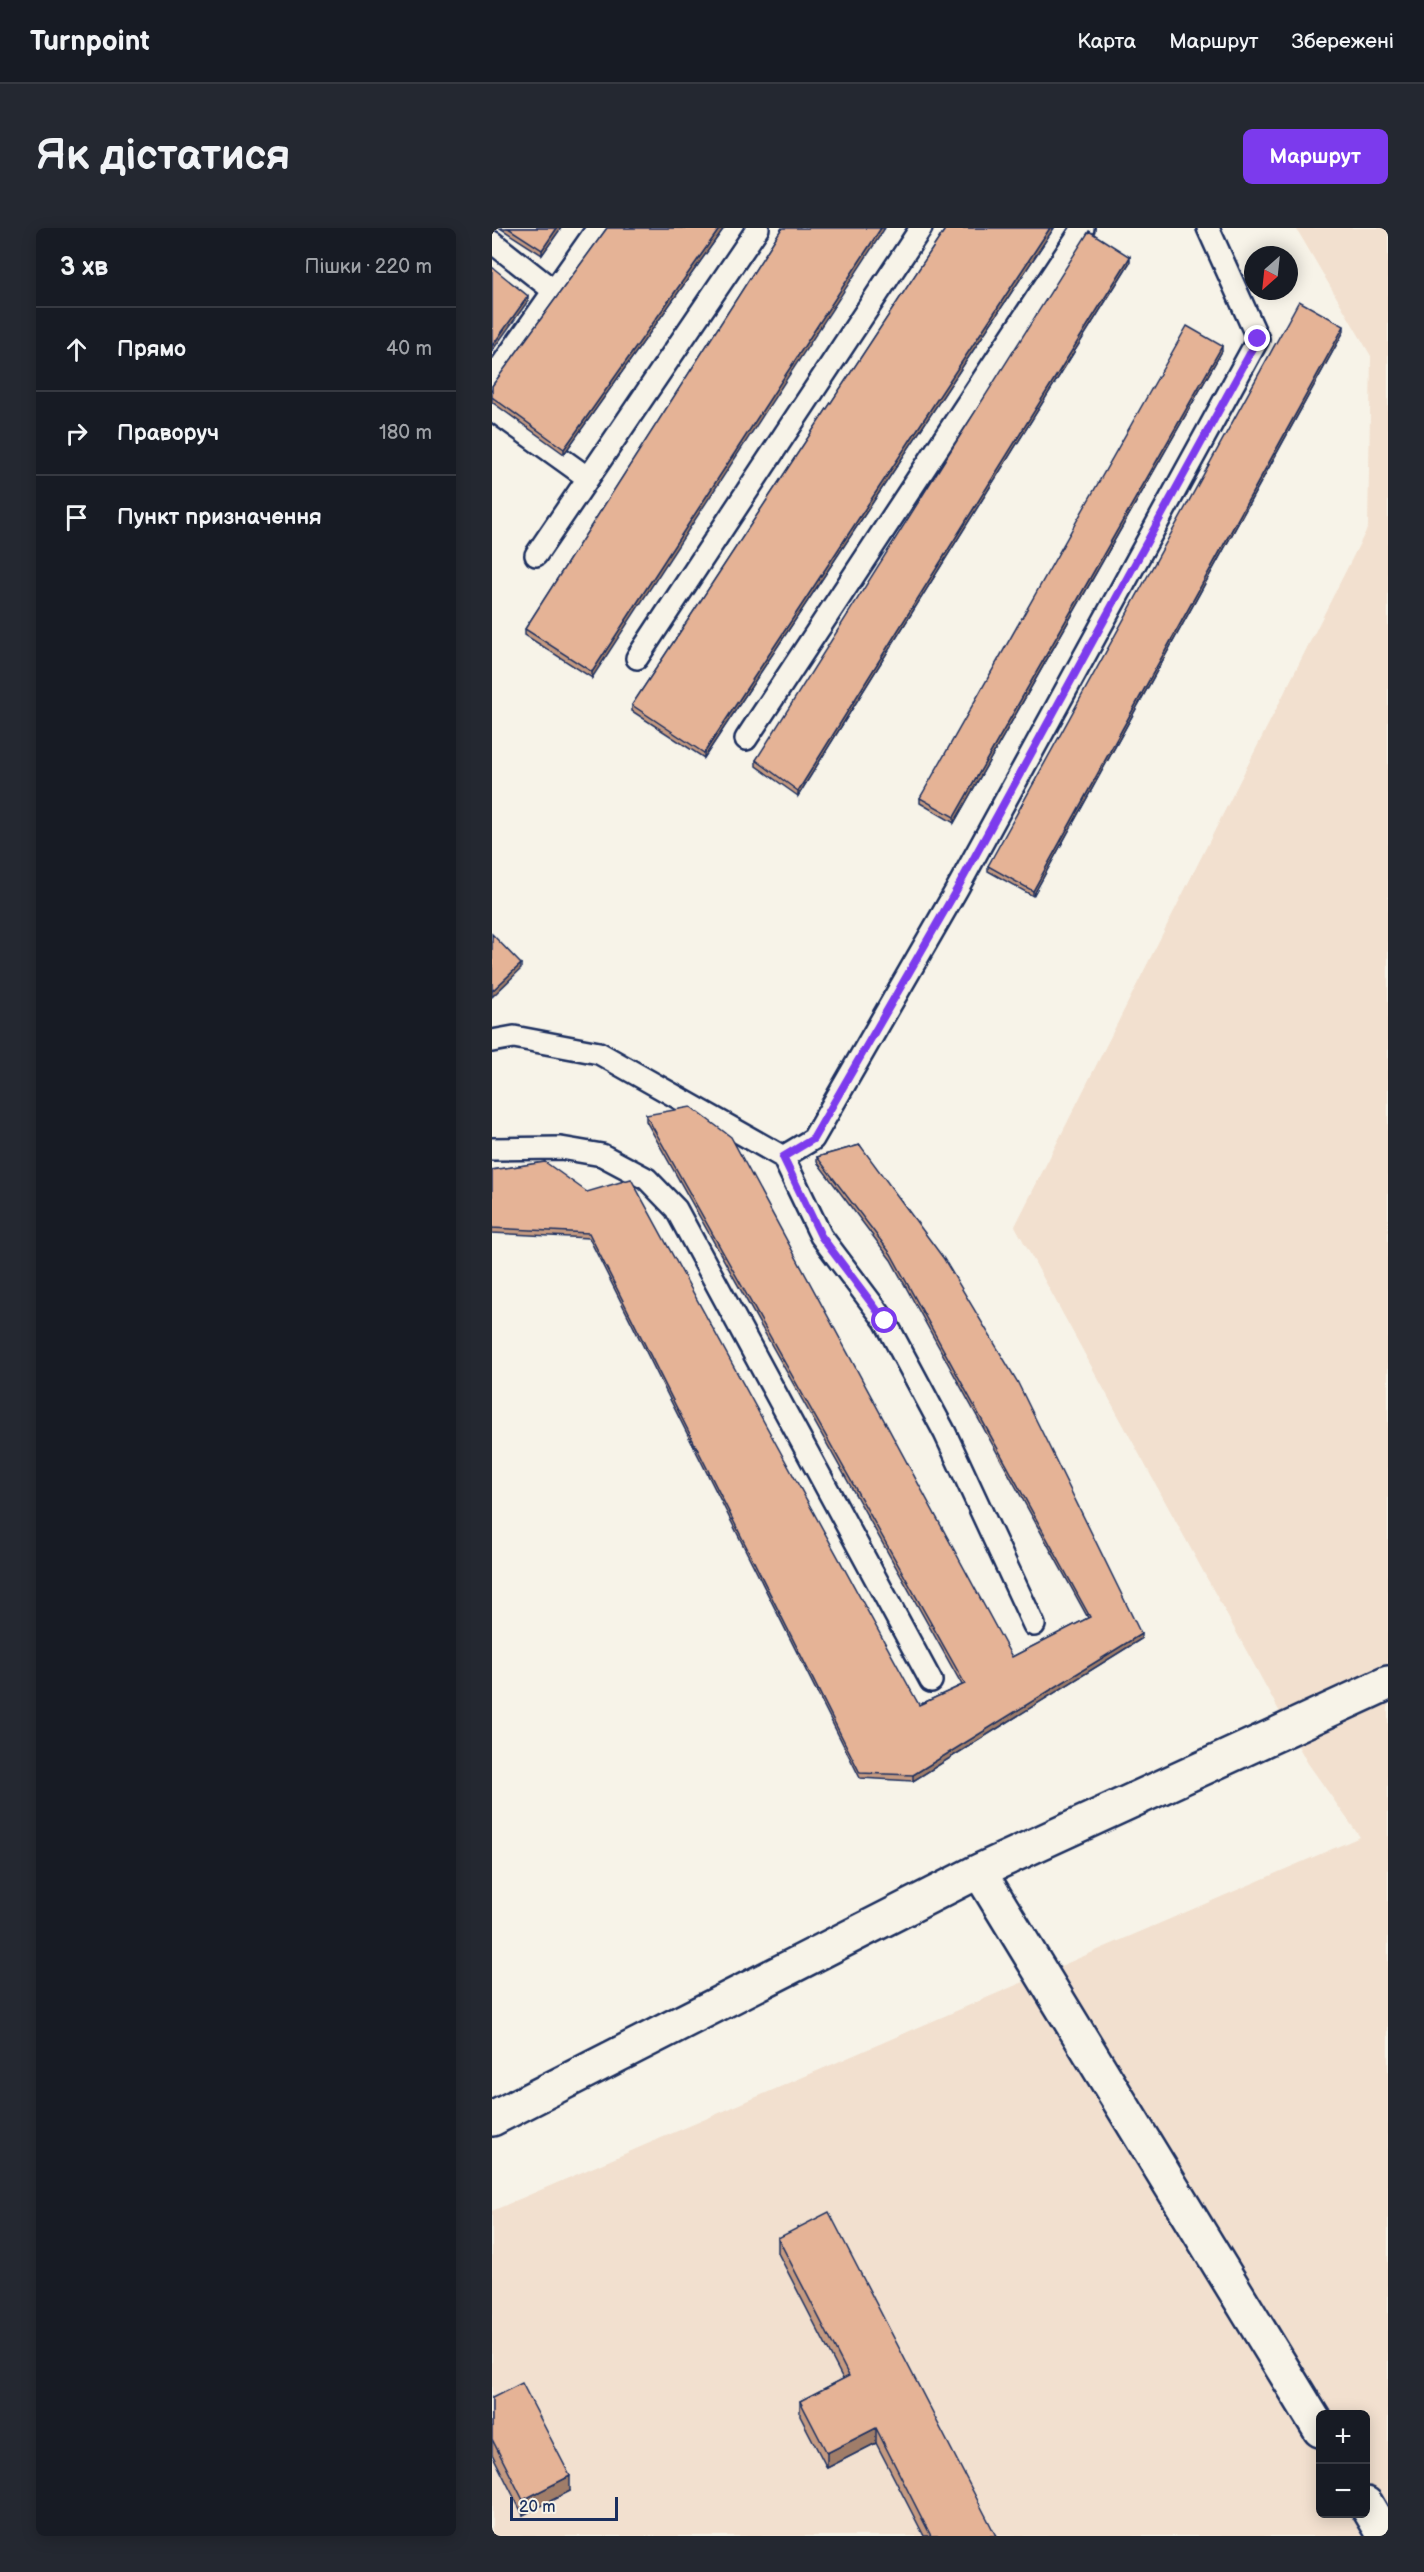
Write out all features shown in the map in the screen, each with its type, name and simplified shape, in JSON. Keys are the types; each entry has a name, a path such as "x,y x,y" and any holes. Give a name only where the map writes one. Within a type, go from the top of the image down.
{"street":[{"path":"492,2119 979,1871 1388,1683"},
{"path":"979,1871 1316,2423"},
{"path":"1370,2512 1385,2536"}],"lane":[{"path":"492,379 598,228"},
{"path":"536,555 758,228"},
{"path":"637,658 921,228"},
{"path":"746,739 1083,228"},
{"path":"783,1157 813,1139 957,889 1258,339 1208,228"},
{"path":"492,242 554,291"},
{"path":"492,409 588,478"},
{"path":"492,1041 514,1037 599,1053 783,1157 821,1236 885,1321 918,1382 945,1433 1034,1625"},
{"path":"492,1149 561,1148 602,1155 647,1179 676,1209 931,1681"}],"shaded area":[{"path":"1296,228 1388,228 1388,2536 492,2536 492,2211 1360,1837 1307,1762 1015,1226 1368,527 1371,356"}],"building":[{"path":"508,228 557,228 542,250"},
{"path":"607,228 720,228 564,449 492,397 492,386"},
{"path":"782,228 881,228 592,672 525,629"},
{"path":"946,228 1050,228 704,753 632,705"},
{"path":"1089,231 1130,257 798,791 756,760"},
{"path":"492,267 528,296 492,346"},
{"path":"1299,301 1344,326 1033,891 988,866"},
{"path":"1187,326 1222,346 954,817 920,798"},
{"path":"492,934 521,964 492,991"},
{"path":"691,1107 731,1137 1012,1657 1090,1617 891,1254 817,1157 860,1145 944,1259 1017,1381 1141,1634 913,1775 860,1773 589,1233 492,1228 492,1170 545,1162 587,1192 631,1179 919,1705 965,1684 646,1115"},
{"path":"829,2212 996,2536 931,2536 876,2428 827,2453 800,2401 849,2376 778,2238"},
{"path":"522,2383 570,2476 523,2500 492,2439 492,2398"}],"route":[{"path":"885,1321 821,1236 783,1157 813,1139 957,889 1258,339"}]}
